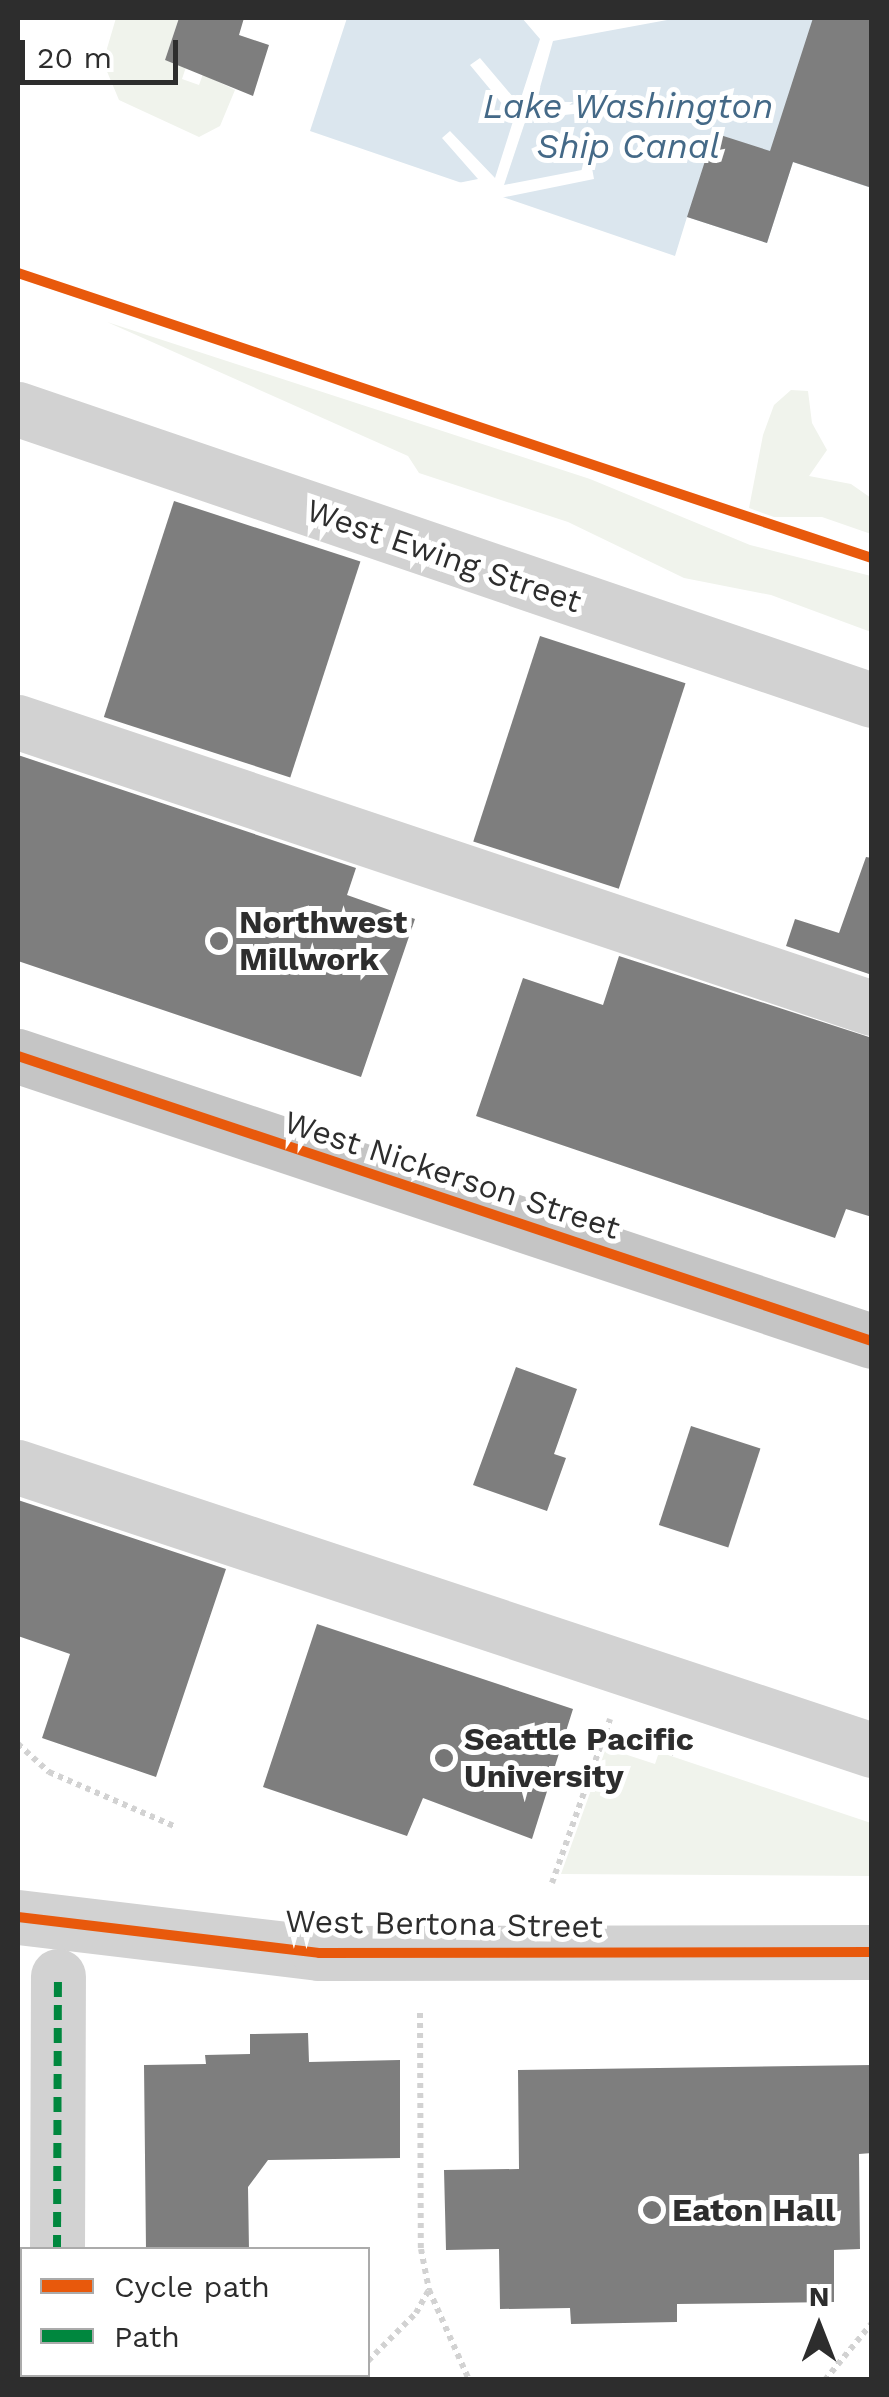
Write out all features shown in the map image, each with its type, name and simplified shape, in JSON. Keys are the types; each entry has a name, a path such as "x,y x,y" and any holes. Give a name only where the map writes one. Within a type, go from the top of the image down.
{"main road":[{"name":"West Nickerson Street","path":"18,1056 872,1340"}],"street":[{"name":"West Ewing Street","path":"18,409 872,700"},
{"path":"18,722 872,1008"},
{"path":"18,1467 872,1750"},
{"name":"West Bertona Street","path":"18,1916 319,1952 872,1952"},
{"path":"57,2247 58,1976"}],"path":[{"path":"18,1744 49,1772 174,1826"},
{"path":"552,1883 601,1747"},
{"path":"420,2012 421,2249 428,2290 468,2380"},
{"path":"370,2359 416,2313 428,2290"},
{"path":"825,2380 872,2322"}],"shaded area":[{"path":"116,18 179,18 165,60 186,67 182,79 199,85 203,74 235,90 220,126 199,137 119,100 103,62"},
{"path":"107,322 590,479 750,545 871,576 871,632 771,595 684,578 568,522 419,473 408,456"},
{"path":"791,390 808,391 812,423 827,450 809,476 851,484 871,498 871,534 822,517 774,517 749,508 763,435 774,405"},
{"path":"606,1748 655,1764 659,1752 871,1823 871,1876 561,1874"}],"water":[{"name":"Lake Washington Ship Canal","path":"347,18 871,18 871,188 793,162 767,243 687,217 675,256 310,131"}],"pier":[{"path":"522,18 678,18 553,41 534,109 620,99 621,109 526,119 504,185 592,168 594,179 500,198 458,183 478,179 442,138 450,131 495,178 514,118 470,65 480,58 519,104 540,39"}],"building":[{"path":"179,18 244,18 239,35 269,45 253,96 165,60"},
{"path":"813,18 872,18 872,188 793,162 767,243 687,217 714,133 770,151"},
{"path":"174,501 360,562 290,777 104,717"},
{"path":"540,636 686,683 619,889 473,841"},
{"name":"Northwest Millwork","path":"18,755 356,868 347,895 415,919 361,1077 18,961"},
{"path":"866,857 872,858 872,975 786,946 795,919 839,933"},
{"path":"619,956 872,1038 872,1217 846,1209 835,1238 476,1116 523,978 603,1005"},
{"path":"516,1367 577,1389 554,1454 566,1458 547,1511 473,1485"},
{"path":"691,1426 760,1449 728,1547 659,1525"},
{"path":"18,1500 226,1569 156,1777 42,1738 70,1654 18,1636"},
{"path":"317,1624 573,1709 532,1839 423,1798 407,1836 263,1787"},
{"path":"308,2033 309,2062 400,2060 400,2158 268,2160 248,2187 249,2247 146,2247 144,2065 206,2064 205,2055 250,2054 250,2034"},
{"name":"Eaton Hall","path":"872,2065 872,2153 859,2154 860,2249 834,2250 834,2302 677,2304 677,2322 571,2324 570,2308 500,2309 499,2249 446,2250 444,2170 519,2169 518,2070"}],"marked path":[{"path":"57,2247 58,1976"}],"cycle path":[{"path":"18,273 872,558"},
{"path":"18,1056 872,1341"},
{"path":"18,1917 319,1953 872,1952"}],"place":[{"name":"Northwest Millwork","path":"219,941"},
{"name":"Seattle Pacific University","path":"444,1758"},
{"name":"Eaton Hall","path":"652,2210"}]}
